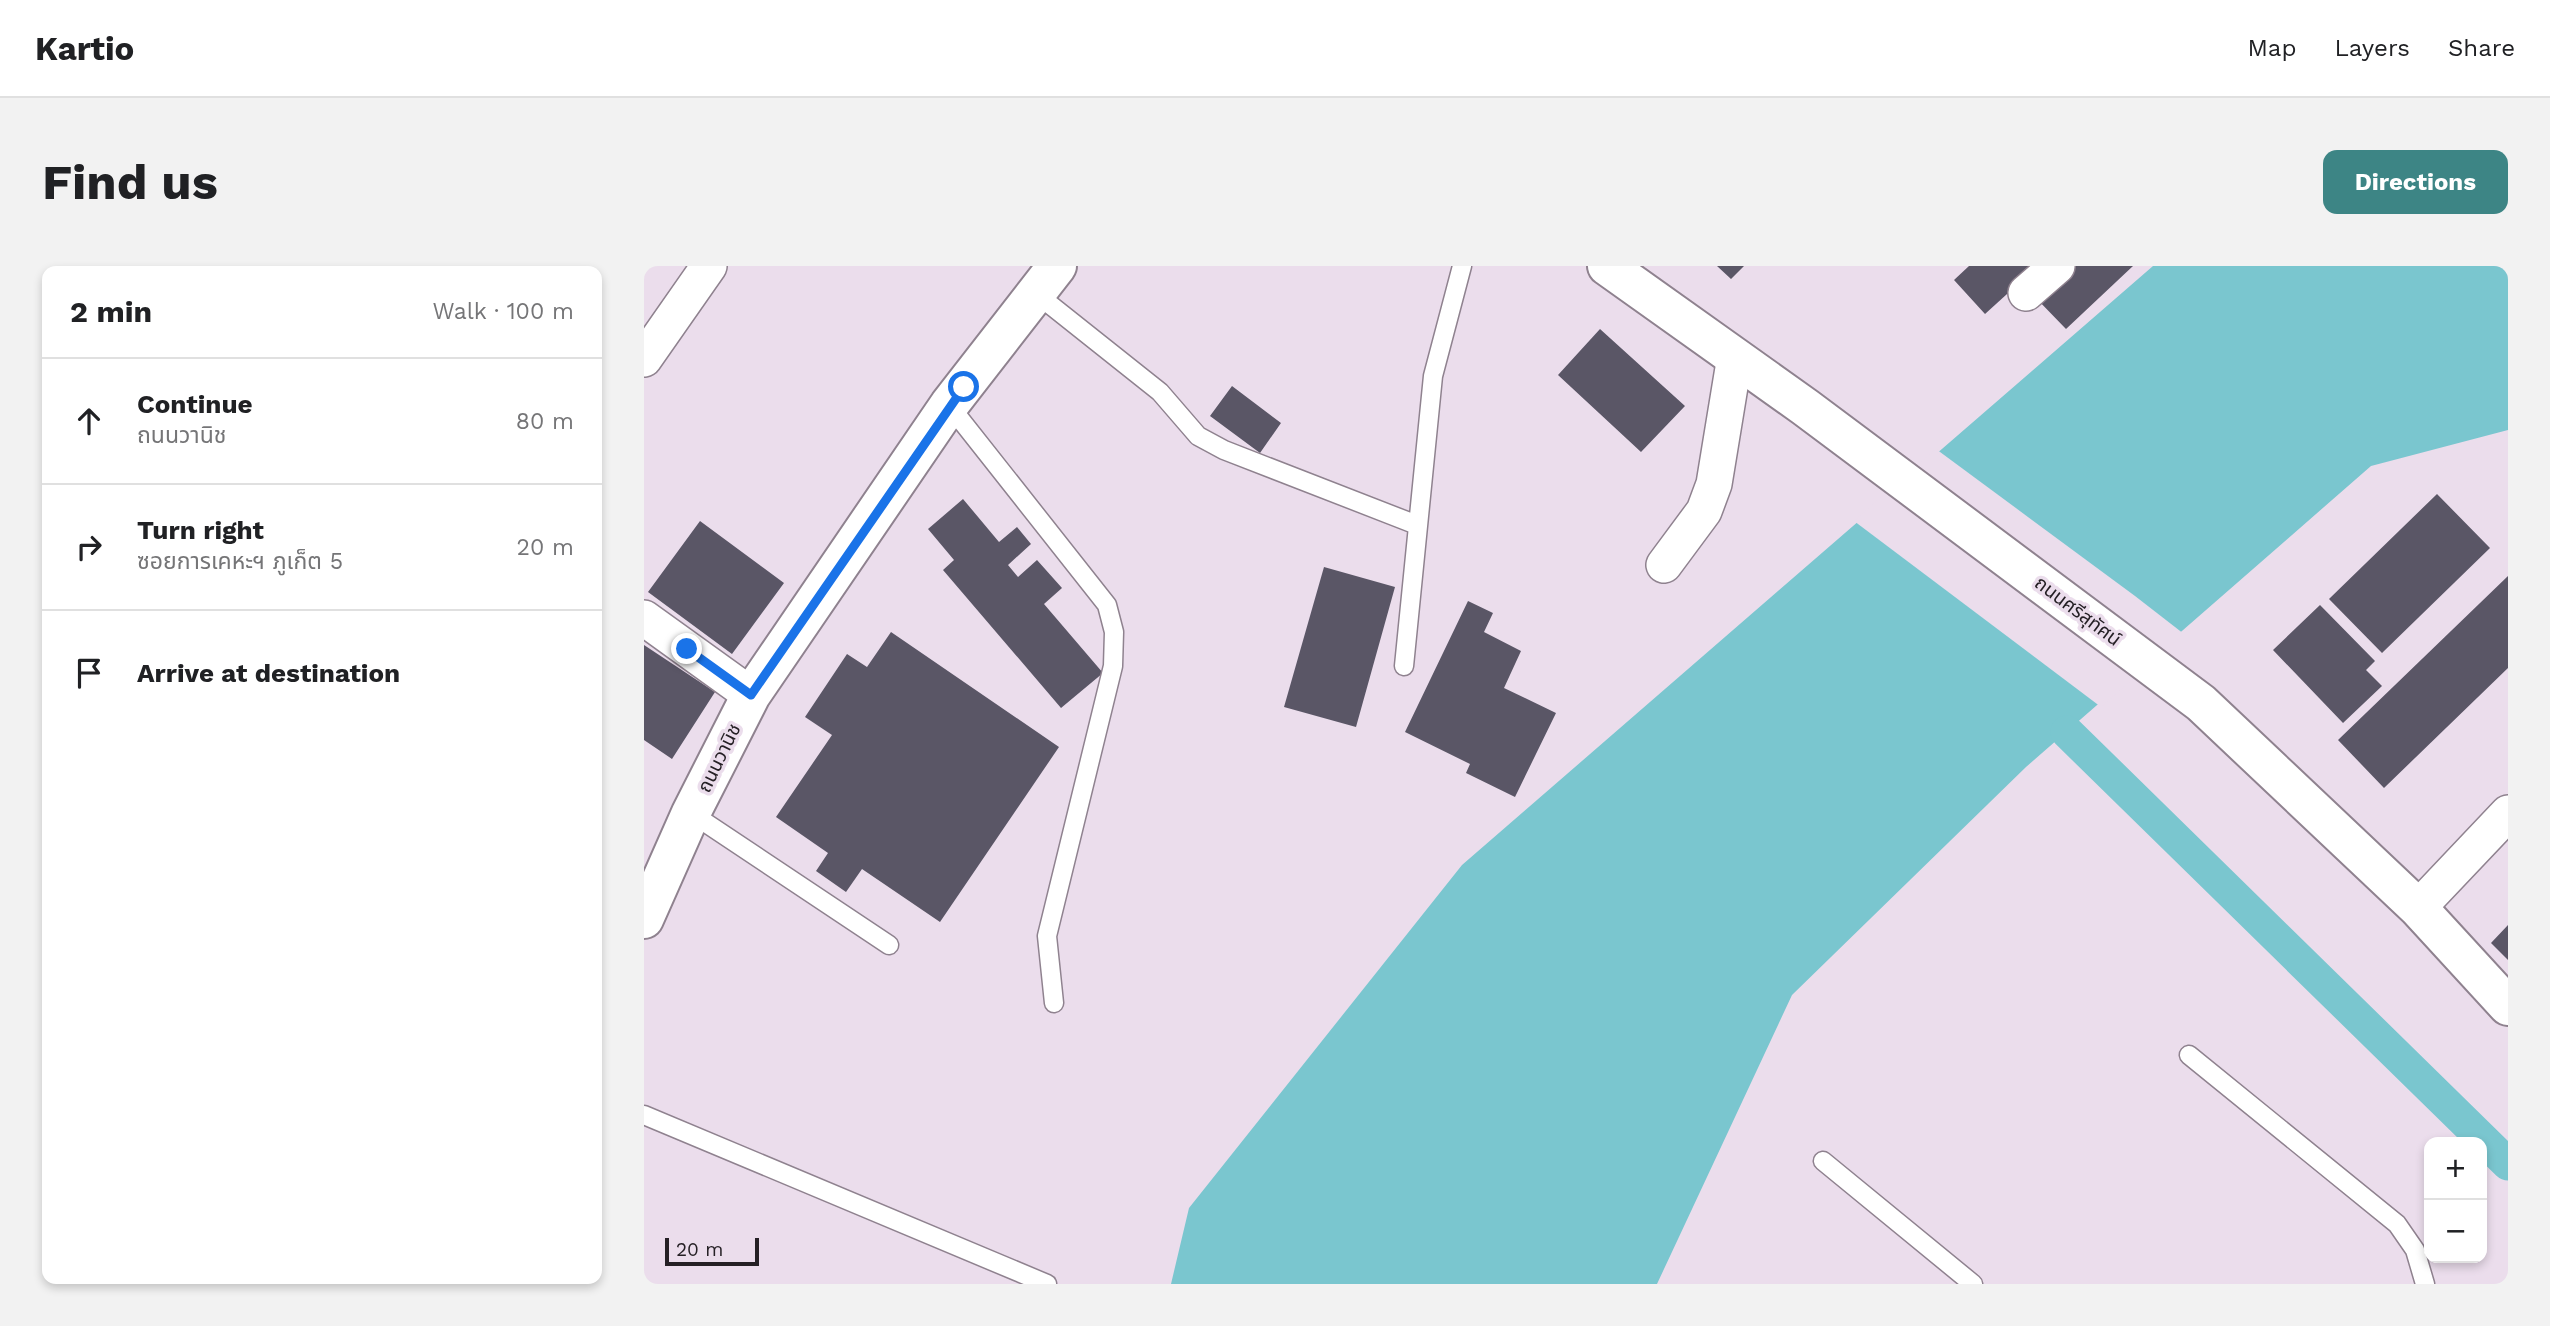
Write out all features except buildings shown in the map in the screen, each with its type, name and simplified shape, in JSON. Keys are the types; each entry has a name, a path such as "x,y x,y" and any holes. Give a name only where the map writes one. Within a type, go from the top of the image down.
{"street":[{"path":"644,359 709,266"},
{"name":"ถนนศรีสุทัศน์","path":"1607,266 1805,407 2201,703 2418,908 2508,1006"},
{"path":"2026,293 2057,266"},
{"name":"ถนนวานิช","path":"644,919 691,814 751,695 949,405 1047,280"},
{"path":"1664,565 1704,511 1714,484 1735,356"},
{"path":"644,618 751,695"},
{"path":"2418,908 2508,813"}],"lane":[{"path":"1404,666 1433,376 1462,266"},
{"path":"1047,280 1160,392 1198,436 1224,450 1417,525"},
{"path":"949,405 1107,605 1114,632 1113,666 1047,936 1054,1003"},
{"path":"691,814 890,945"},
{"path":"2189,1055 2397,1224 2416,1250 2425,1284"},
{"path":"644,1115 1047,1284"},
{"path":"1824,1161 1973,1284"}],"water":[{"path":"2153,266 2508,266 2508,430 2371,466 2026,767 1792,995 1657,1284 1171,1284 1189,1208 1462,865"}],"pier":[{"path":"1936,449 2184,634 2101,707 1854,521"}],"waterway":[{"path":"2067,732 2508,1164"}],"route":[{"path":"687,649 751,695 964,387"}]}
